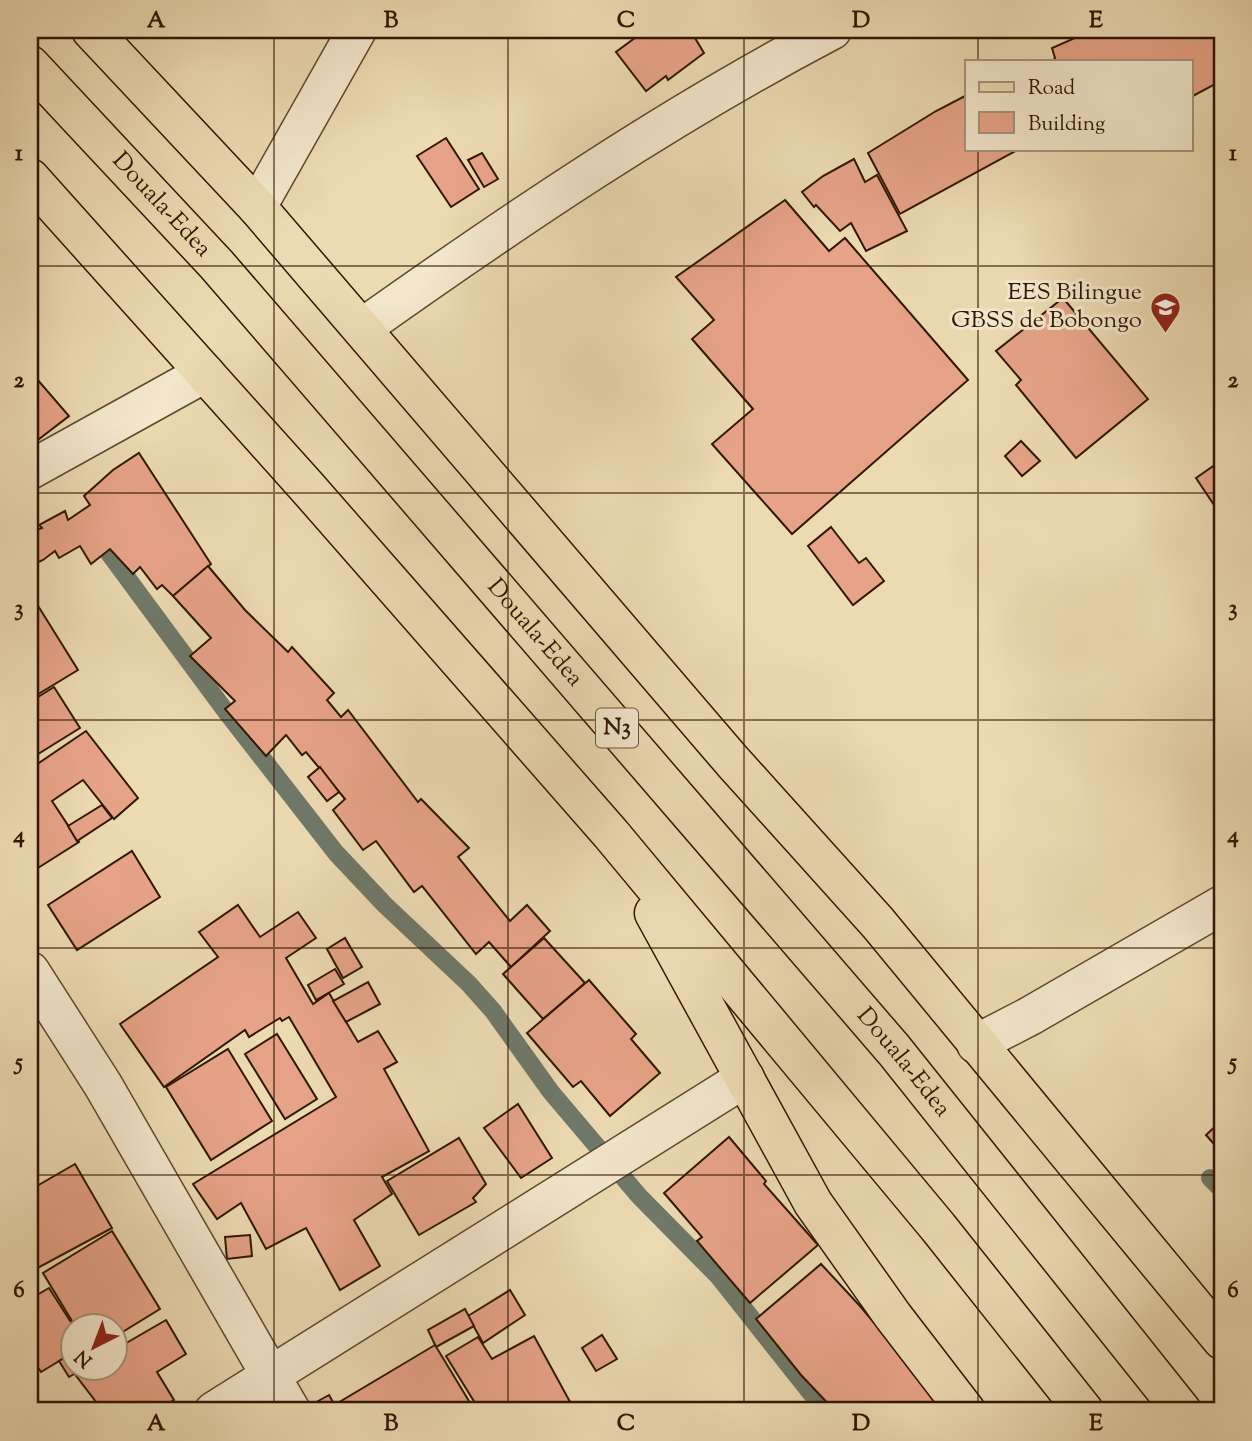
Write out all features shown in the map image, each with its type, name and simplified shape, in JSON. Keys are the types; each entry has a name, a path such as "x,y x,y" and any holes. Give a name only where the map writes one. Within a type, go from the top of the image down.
{"main road":[{"path":"91,30 257,207 733,762 878,923 1222,1340"},
{"name":"Douala-Edea","path":"30,65 226,275 876,1029 1182,1411"},
{"path":"30,178 611,834 938,1227 1084,1411"},
{"path":"611,834 813,1203 893,1316 966,1411"}],"street":[{"path":"257,207 357,30"},
{"path":"362,328 559,194 667,125 832,30"},
{"path":"30,470 205,373"},
{"path":"976,1044 1030,1016 1222,905"},
{"path":"30,971 103,1085 291,1411"},
{"path":"214,1411 745,1079"}],"building":[{"path":"630,30 708,30 695,38 704,53 668,80 666,76 646,91 616,52 636,37"},
{"path":"1093,30 1222,30 1222,98 1215,84 1192,96 1192,60 1054,60 1052,48"},
{"path":"965,96 965,150 1017,150 900,214 868,153"},
{"path":"446,138 479,189 451,207 417,156"},
{"path":"482,153 498,179 484,187 468,160"},
{"path":"854,159 865,182 877,175 907,231 866,251 851,223 840,231 802,192 823,176"},
{"path":"785,200 829,251 845,238 968,380 792,534 712,444 753,409 692,339 714,320 676,277"},
{"path":"1063,298 1148,399 1076,458 1016,385 1021,380 996,351"},
{"path":"30,371 69,416 30,446"},
{"path":"1021,441 1040,461 1022,476 1005,456"},
{"path":"139,453 211,564 173,596 162,585 157,589 140,567 133,574 110,549 91,564 80,546 59,558 55,551 30,566 30,533 42,528 39,525 65,511 68,520 90,505 84,496 113,470"},
{"path":"1222,460 1222,517 1196,478"},
{"path":"831,527 859,563 866,558 884,581 853,605 808,546"},
{"path":"208,566 245,610 288,652 292,647 334,693 327,700 341,717 348,710 418,802 421,799 469,848 458,857 510,921 527,905 550,931 511,967 489,942 476,954 422,886 414,892 376,841 363,850 333,810 345,799 306,752 302,755 286,735 266,756 225,709 235,701 190,656 211,638 173,596"},
{"path":"30,593 78,670 30,699"},
{"path":"54,687 80,728 30,759 30,702"},
{"path":"86,731 138,798 114,819 83,780 52,801 79,842 30,873 30,769"},
{"path":"320,767 339,792 327,801 308,777"},
{"path":"102,805 112,818 77,841 68,826"},
{"path":"132,851 160,897 77,950 48,905"},
{"path":"238,905 260,937 298,912 316,938 286,958 313,1004 329,993 358,1042 378,1031 397,1062 384,1069 429,1151 382,1177 392,1194 354,1220 380,1266 340,1290 306,1228 266,1249 241,1203 217,1219 193,1184 336,1097 289,1017 282,1021 280,1018 249,1037 245,1030 164,1087 120,1024 218,957 199,932"},
{"path":"345,938 362,967 343,978 327,949"},
{"path":"544,938 585,983 543,1019 503,974"},
{"path":"335,969 344,984 316,1000 308,985"},
{"path":"589,980 636,1034 631,1039 660,1073 610,1116 581,1081 573,1087 527,1033"},
{"path":"368,982 380,1004 346,1022 333,1001"},
{"path":"277,1034 317,1099 285,1119 245,1054"},
{"path":"228,1049 272,1121 211,1160 166,1087"},
{"path":"518,1104 552,1158 521,1178 484,1128"},
{"path":"1222,1120 1222,1151 1221,1152 1206,1135"},
{"path":"729,1137 766,1181 764,1184 818,1245 750,1303 697,1241 702,1237 664,1193"},
{"path":"459,1138 486,1184 473,1198 476,1202 419,1235 387,1181"},
{"path":"75,1164 112,1228 32,1271 30,1190"},
{"path":"112,1231 160,1309 130,1327 130,1312 67,1312 43,1273"},
{"path":"250,1235 252,1256 227,1259 225,1237"},
{"path":"821,1264 948,1411 835,1411 801,1375 756,1319"},
{"path":"49,1288 64,1312 60,1312 60,1360 41,1372 30,1355 30,1299"},
{"path":"510,1290 525,1315 483,1343 468,1316"},
{"path":"465,1309 474,1326 436,1347 428,1330"},
{"path":"166,1320 186,1354 157,1372 174,1400 155,1411 103,1411 81,1382 130,1382 130,1341"},
{"path":"602,1335 617,1359 596,1371 582,1348"},
{"path":"534,1336 575,1411 480,1411 446,1356 478,1337 492,1359"},
{"path":"435,1345 475,1411 341,1411 336,1404"},
{"path":"329,1395 338,1411 315,1411 311,1405"}],"waterway":[{"path":"108,552 224,709 336,853 493,1011 551,1092 639,1196 718,1276 825,1411"},
{"path":"1210,1178 1222,1190"}],"place":[{"name":"EES Bilingue GBSS de Bobongo","path":"1165,334"}]}
